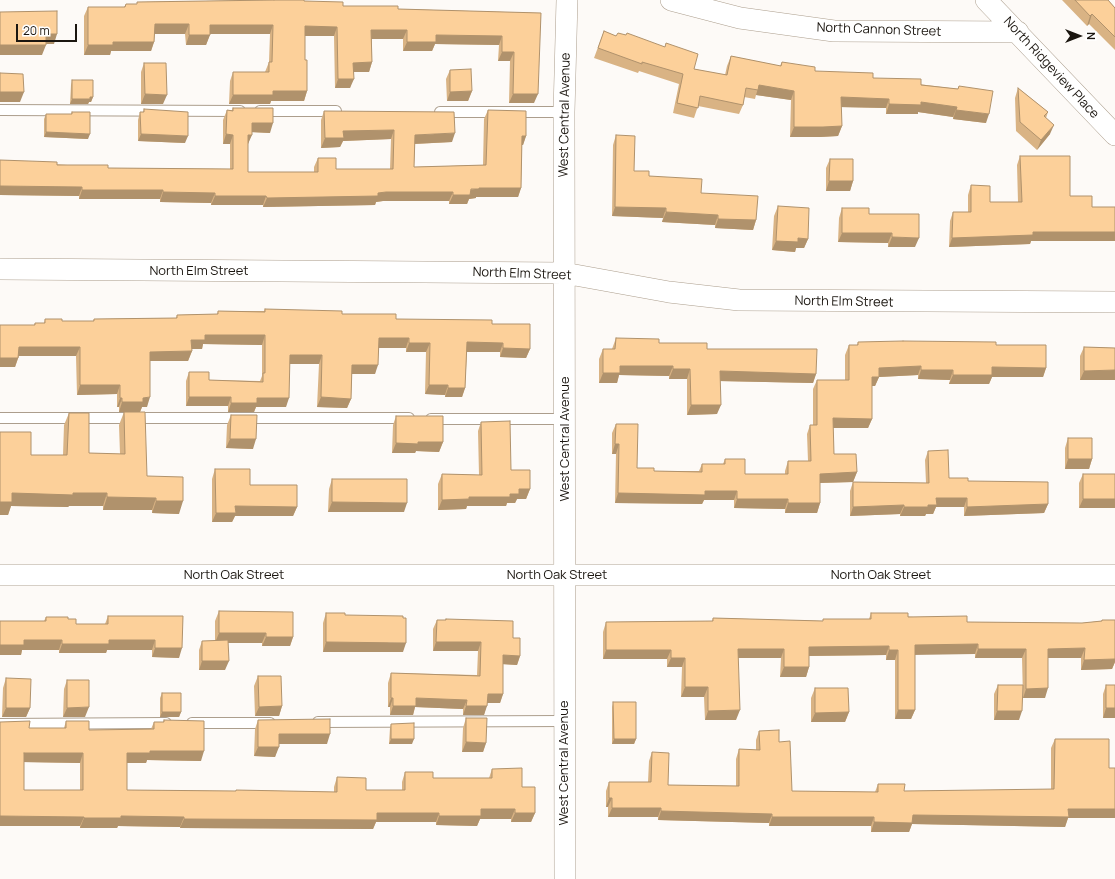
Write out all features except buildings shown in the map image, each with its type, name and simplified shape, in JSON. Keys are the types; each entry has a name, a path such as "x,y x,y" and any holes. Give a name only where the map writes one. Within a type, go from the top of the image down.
{"street":[{"name":"West Central Avenue","path":"565,879 564,112 567,0"},
{"name":"North Cannon Street","path":"671,0 740,18 834,32 1018,32"},
{"name":"North Ridgeview Place","path":"986,0 1113,129"},
{"name":"North Elm Street","path":"0,269 564,273 669,292 739,300 1115,302"},
{"name":"North Oak Street","path":"0,575 1115,575"}],"lane":[{"path":"0,110 350,112"},
{"path":"429,112 564,112"},
{"path":"0,418 565,419"},
{"path":"310,722 564,721"},
{"path":"0,724 278,723"}]}
